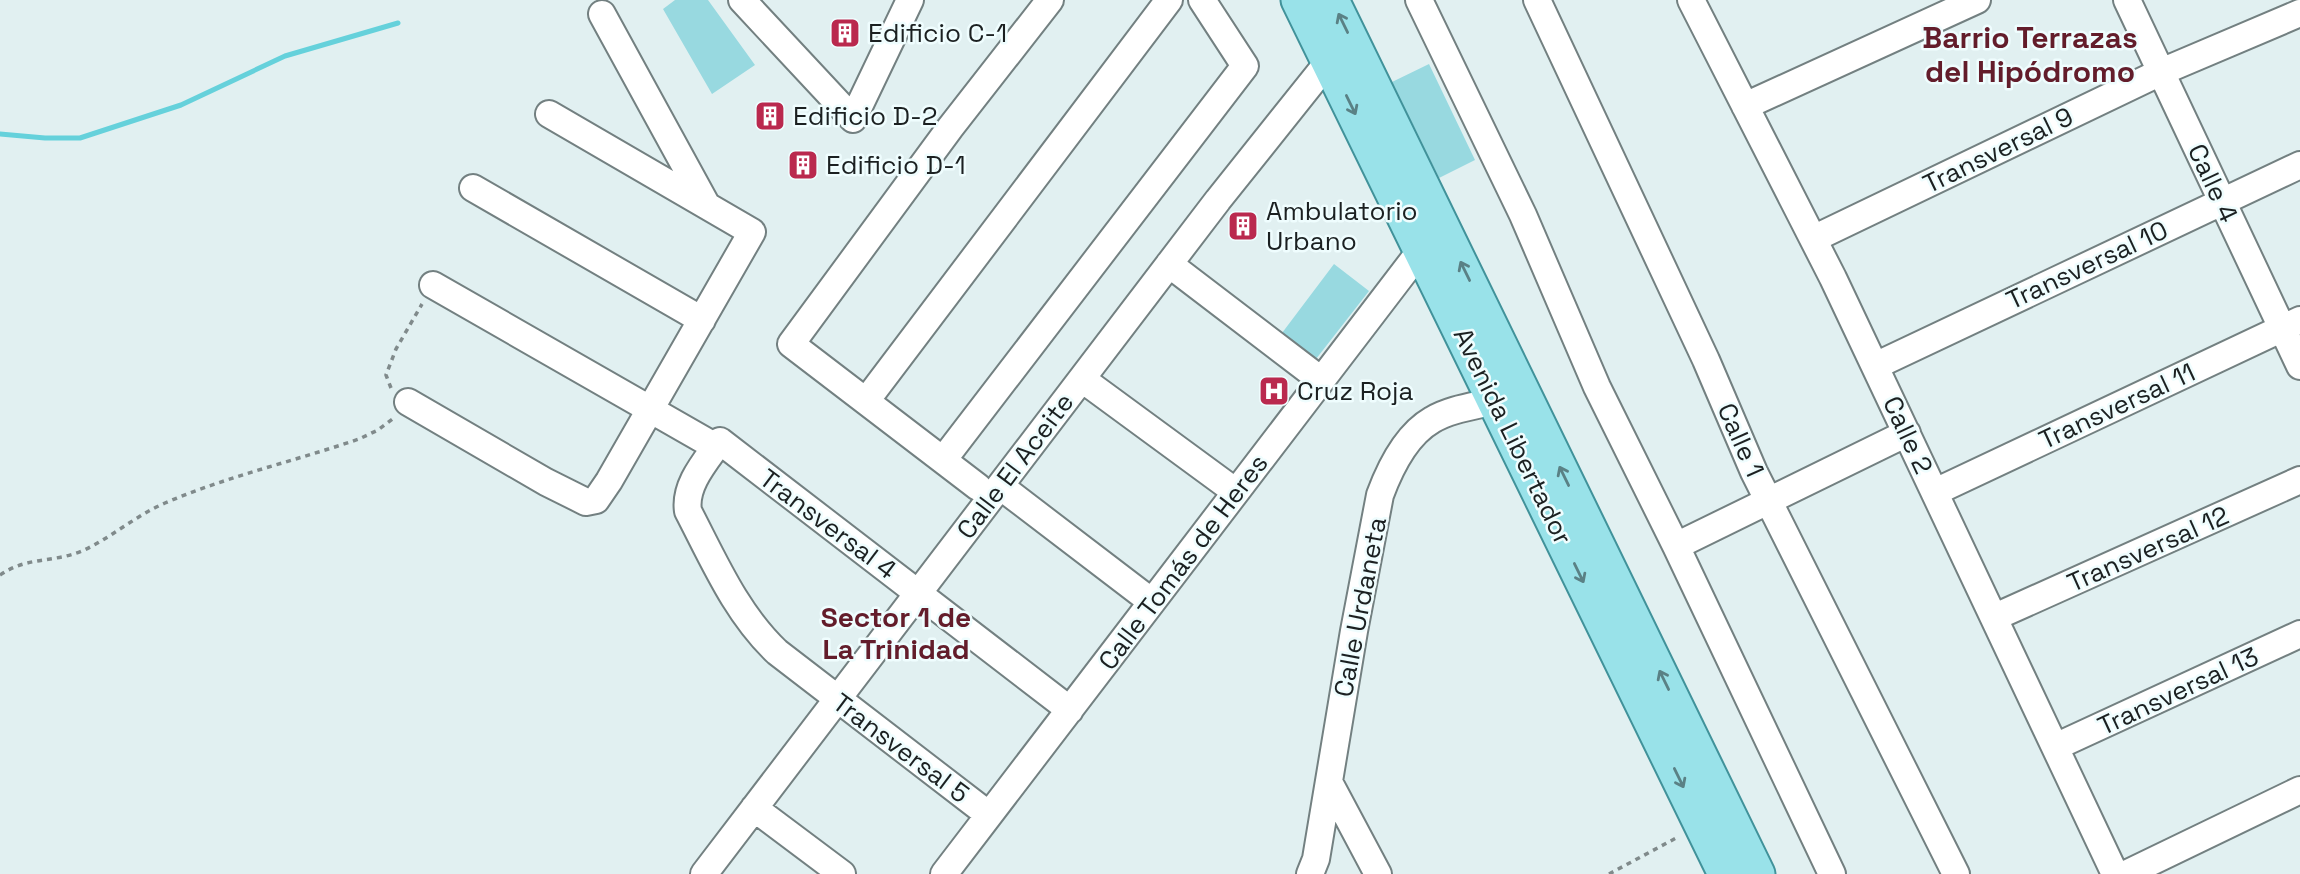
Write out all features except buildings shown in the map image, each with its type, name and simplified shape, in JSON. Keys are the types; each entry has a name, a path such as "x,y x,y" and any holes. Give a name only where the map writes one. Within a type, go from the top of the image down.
{"main road":[{"name":"Avenida Libertador","path":"1298,0 1725,874"},
{"name":"Avenida Libertador","path":"1332,0 1758,874"}],"street":[{"path":"742,0 853,119 906,2"},
{"path":"1050,0 950,128 791,344 943,460 989,486 1152,602"},
{"path":"866,401 1169,0"},
{"path":"943,460 1245,66 1202,0"},
{"path":"1419,0 1523,215 1597,387 1832,874"},
{"name":"Calle 1","path":"1537,0 1769,500 1956,874"},
{"name":"Calle 2","path":"1691,0 1875,366 2115,874"},
{"path":"1745,106 1977,0"},
{"name":"Calle 4","path":"2127,0 2222,202 2291,324 2300,366"},
{"name":"Transversal 9","path":"1813,239 2161,72 2300,13"},
{"path":"602,14 707,206"},
{"name":"Calle El Aceite","path":"704,874 919,593 989,486 1082,379 1329,61"},
{"path":"408,402 546,482 586,502 596,500 752,232 549,114"},
{"name":"Transversal 10","path":"1875,366 2300,165"},
{"path":"473,188 702,320"},
{"name":"Calle Tomás de Heres","path":"944,874 1421,250"},
{"path":"1169,264 1321,380"},
{"name":"Transversal 4","path":"433,285 650,409 718,444 919,593 1070,710"},
{"name":"Transversal 11","path":"1935,492 2291,324"},
{"path":"1082,379 1236,492"},
{"name":"Calle Urdaneta","path":"1310,874 1316,859 1380,495 1387,475 1403,450 1425,425 1434,419 1495,401"},
{"path":"1676,546 1907,433"},
{"name":"Transversal 5","path":"718,444 689,491 688,511 731,593 757,633 837,700 989,815"},
{"name":"Transversal 12","path":"1995,617 2300,480"},
{"name":"Transversal 13","path":"2055,747 2300,634"},
{"path":"1329,782 1378,874"},
{"path":"2126,874 2300,790"},
{"path":"754,808 842,874"}],"path":[{"path":"0,575 13,566 78,553 162,504 211,484 359,439 378,430 392,420 408,402 389,385 386,375 396,349 433,285"},
{"path":"1609,874 1701,824"}],"shaded area":[{"path":"675,0 708,0 755,65 712,94 663,9"},
{"path":"1429,64 1475,160 1439,178 1392,82"},
{"path":"1334,264 1369,291 1316,359 1282,333"}],"waterway":[{"path":"0,134 80,138 181,105 285,56 398,23"}],"place":[{"name":"Edificio C-1","path":"845,33"},
{"name":"Edificio D-2","path":"770,116"},
{"name":"Edificio D-1","path":"803,165"},
{"name":"Ambulatorio Urbano","path":"1243,226"},
{"name":"Cruz Roja","path":"1274,391"}],"district":[{"name":"Barrio Terrazas del Hipódromo","path":"2030,55"},
{"name":"Sector 1 de La Trinidad","path":"896,633"}]}
